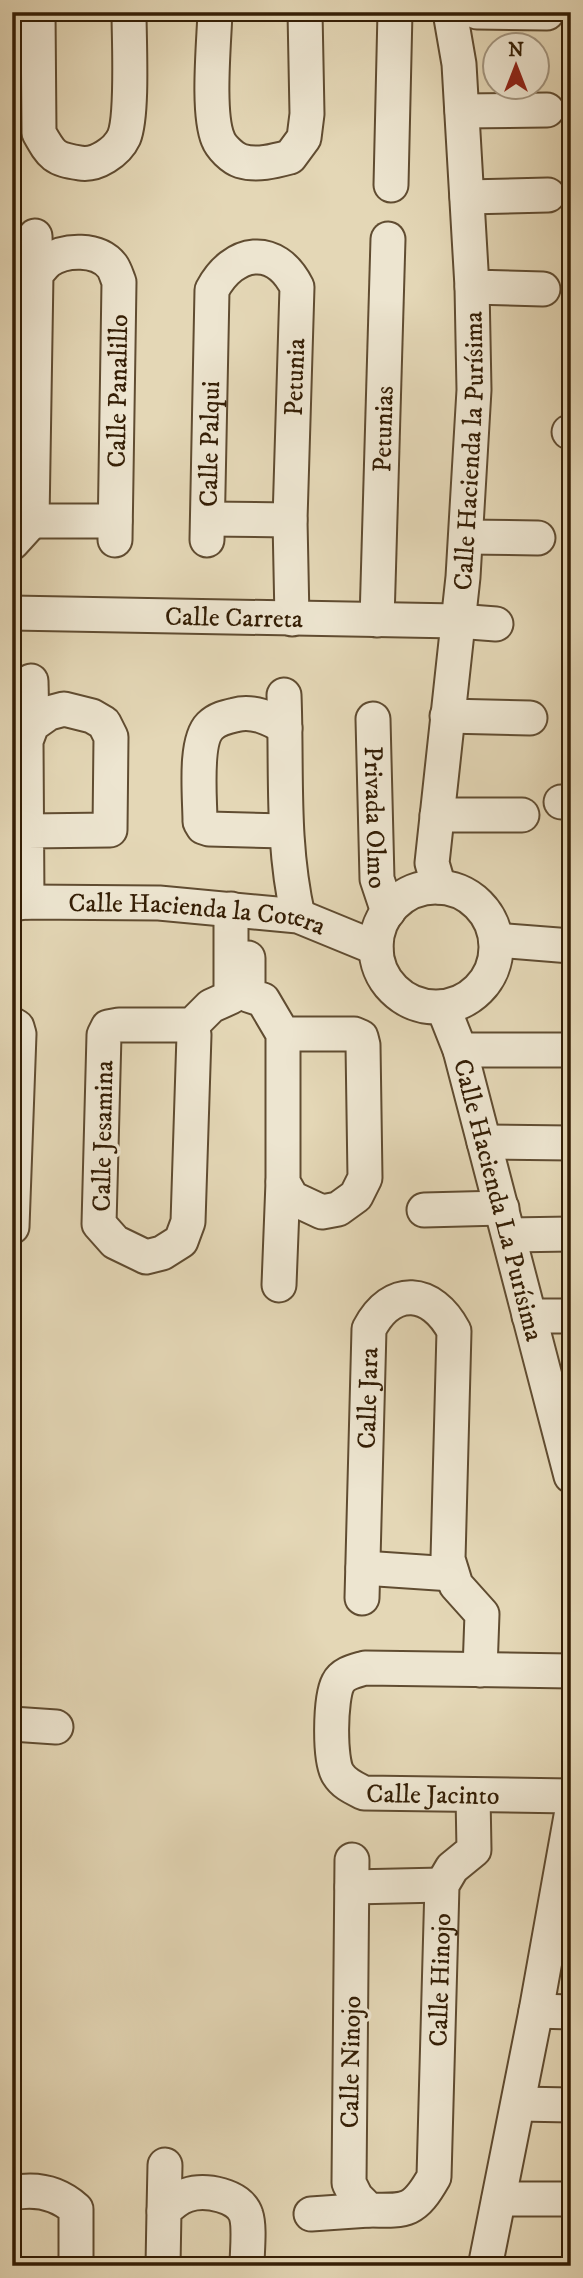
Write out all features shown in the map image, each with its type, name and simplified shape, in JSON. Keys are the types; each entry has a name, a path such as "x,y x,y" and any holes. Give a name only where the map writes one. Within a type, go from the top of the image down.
{"street":[{"path":"38,12 39,149 47,148 59,159 86,164 108,156 123,138 128,112 129,12"},
{"path":"215,12 213,118 218,141 229,154 241,161 268,162 290,157 304,138 307,114 305,12"},
{"path":"391,185 395,12"},
{"name":"Calle Hacienda la Purísima","path":"439,887 432,863 466,537 474,390 472,287 462,111 459,64 450,12"},
{"path":"477,12 547,13"},
{"path":"462,111 547,110"},
{"path":"467,197 548,195"},
{"name":"Calle Panalillo","path":"35,236 36,274 22,532 115,530 119,282 112,266 93,253 80,252 56,257 36,274"},
{"name":"Petunias","path":"377,620 388,239"},
{"name":"Petunia","path":"256,255 272,261 290,273 297,287 290,520"},
{"name":"Calle Palqui","path":"256,255 234,262 212,290 208,529 290,520"},
{"path":"472,287 543,289"},
{"path":"290,520 292,618"},
{"path":"466,537 538,538"},
{"name":"Calle Carreta","path":"12,613 457,621 496,624"},
{"path":"20,903 28,831 26,741 32,725 31,681"},
{"path":"284,695 285,831 289,877 298,916"},
{"path":"28,831 110,830 111,737 104,723 92,716 64,709 49,713 32,725"},
{"path":"285,728 274,719 244,713 221,718 209,727 201,743 200,822 203,827 209,829 285,831"},
{"path":"447,716 530,718"},
{"name":"Privada Olmo","path":"373,719 377,879 388,912"},
{"path":"437,815 522,815"},
{"path":"439,887 460,892 477,903 490,920 496,940 496,959 489,977 477,992 461,1002 443,1007 426,1007 396,992 385,979 378,964 376,948 379,929 388,912 402,898 420,890 439,887"},
{"name":"Calle Hacienda la Cotera","path":"20,903 159,903 298,916 376,948"},
{"path":"192,1025 211,1006 231,997 240,909"},
{"path":"240,909 248,995 263,1000 283,1034 283,1182 279,1285"},
{"path":"496,940 571,946"},
{"name":"Calle Hacienda La Purísima","path":"443,1007 460,1050 571,1476"},
{"path":"12,1024 17,1027 19,1034 12,1227"},
{"name":"Calle Jesamina","path":"119,1025 192,1025 194,1035 188,1222 181,1241 162,1253 146,1257 115,1242 99,1224 104,1035 108,1027 119,1025"},
{"path":"283,1034 354,1034 361,1037 365,1178 356,1196 338,1209 322,1212 292,1198 283,1182"},
{"path":"460,1050 568,1050"},
{"path":"484,1142 571,1143"},
{"path":"424,1210 505,1221 571,1234"},
{"path":"360,1300 413,1298 431,1303 445,1314 454,1331 448,1559 457,1585 482,1614 480,1670"},
{"name":"Calle Jara","path":"395,1300 377,1314 369,1329 363,1583 452,1574"},
{"path":"529,1316 571,1315"},
{"name":"Calle Jacinto","path":"571,1671 366,1668 349,1672 338,1683 332,1716 332,1762 339,1776 350,1787 364,1793 571,1796"},
{"path":"12,1724 56,1727"},
{"name":"Calle Hinojo","path":"435,2222 442,1885 452,1868 474,1850 473,1795"},
{"path":"480,2264 499,2199 519,2104 571,1816"},
{"name":"Calle Ninojo","path":"378,2210 356,2197 349,2183 352,1873 442,1885"},
{"path":"536,2011 571,2012"},
{"path":"519,2104 571,2105"},
{"path":"163,2266 165,2165"},
{"path":"311,2214 405,2209 422,2199 434,2177"},
{"path":"12,2193 30,2190 47,2193 66,2200 76,2209 76,2266"},
{"path":"164,2211 189,2194 205,2193 239,2203 247,2216 247,2266"},
{"path":"499,2199 569,2199"}]}
